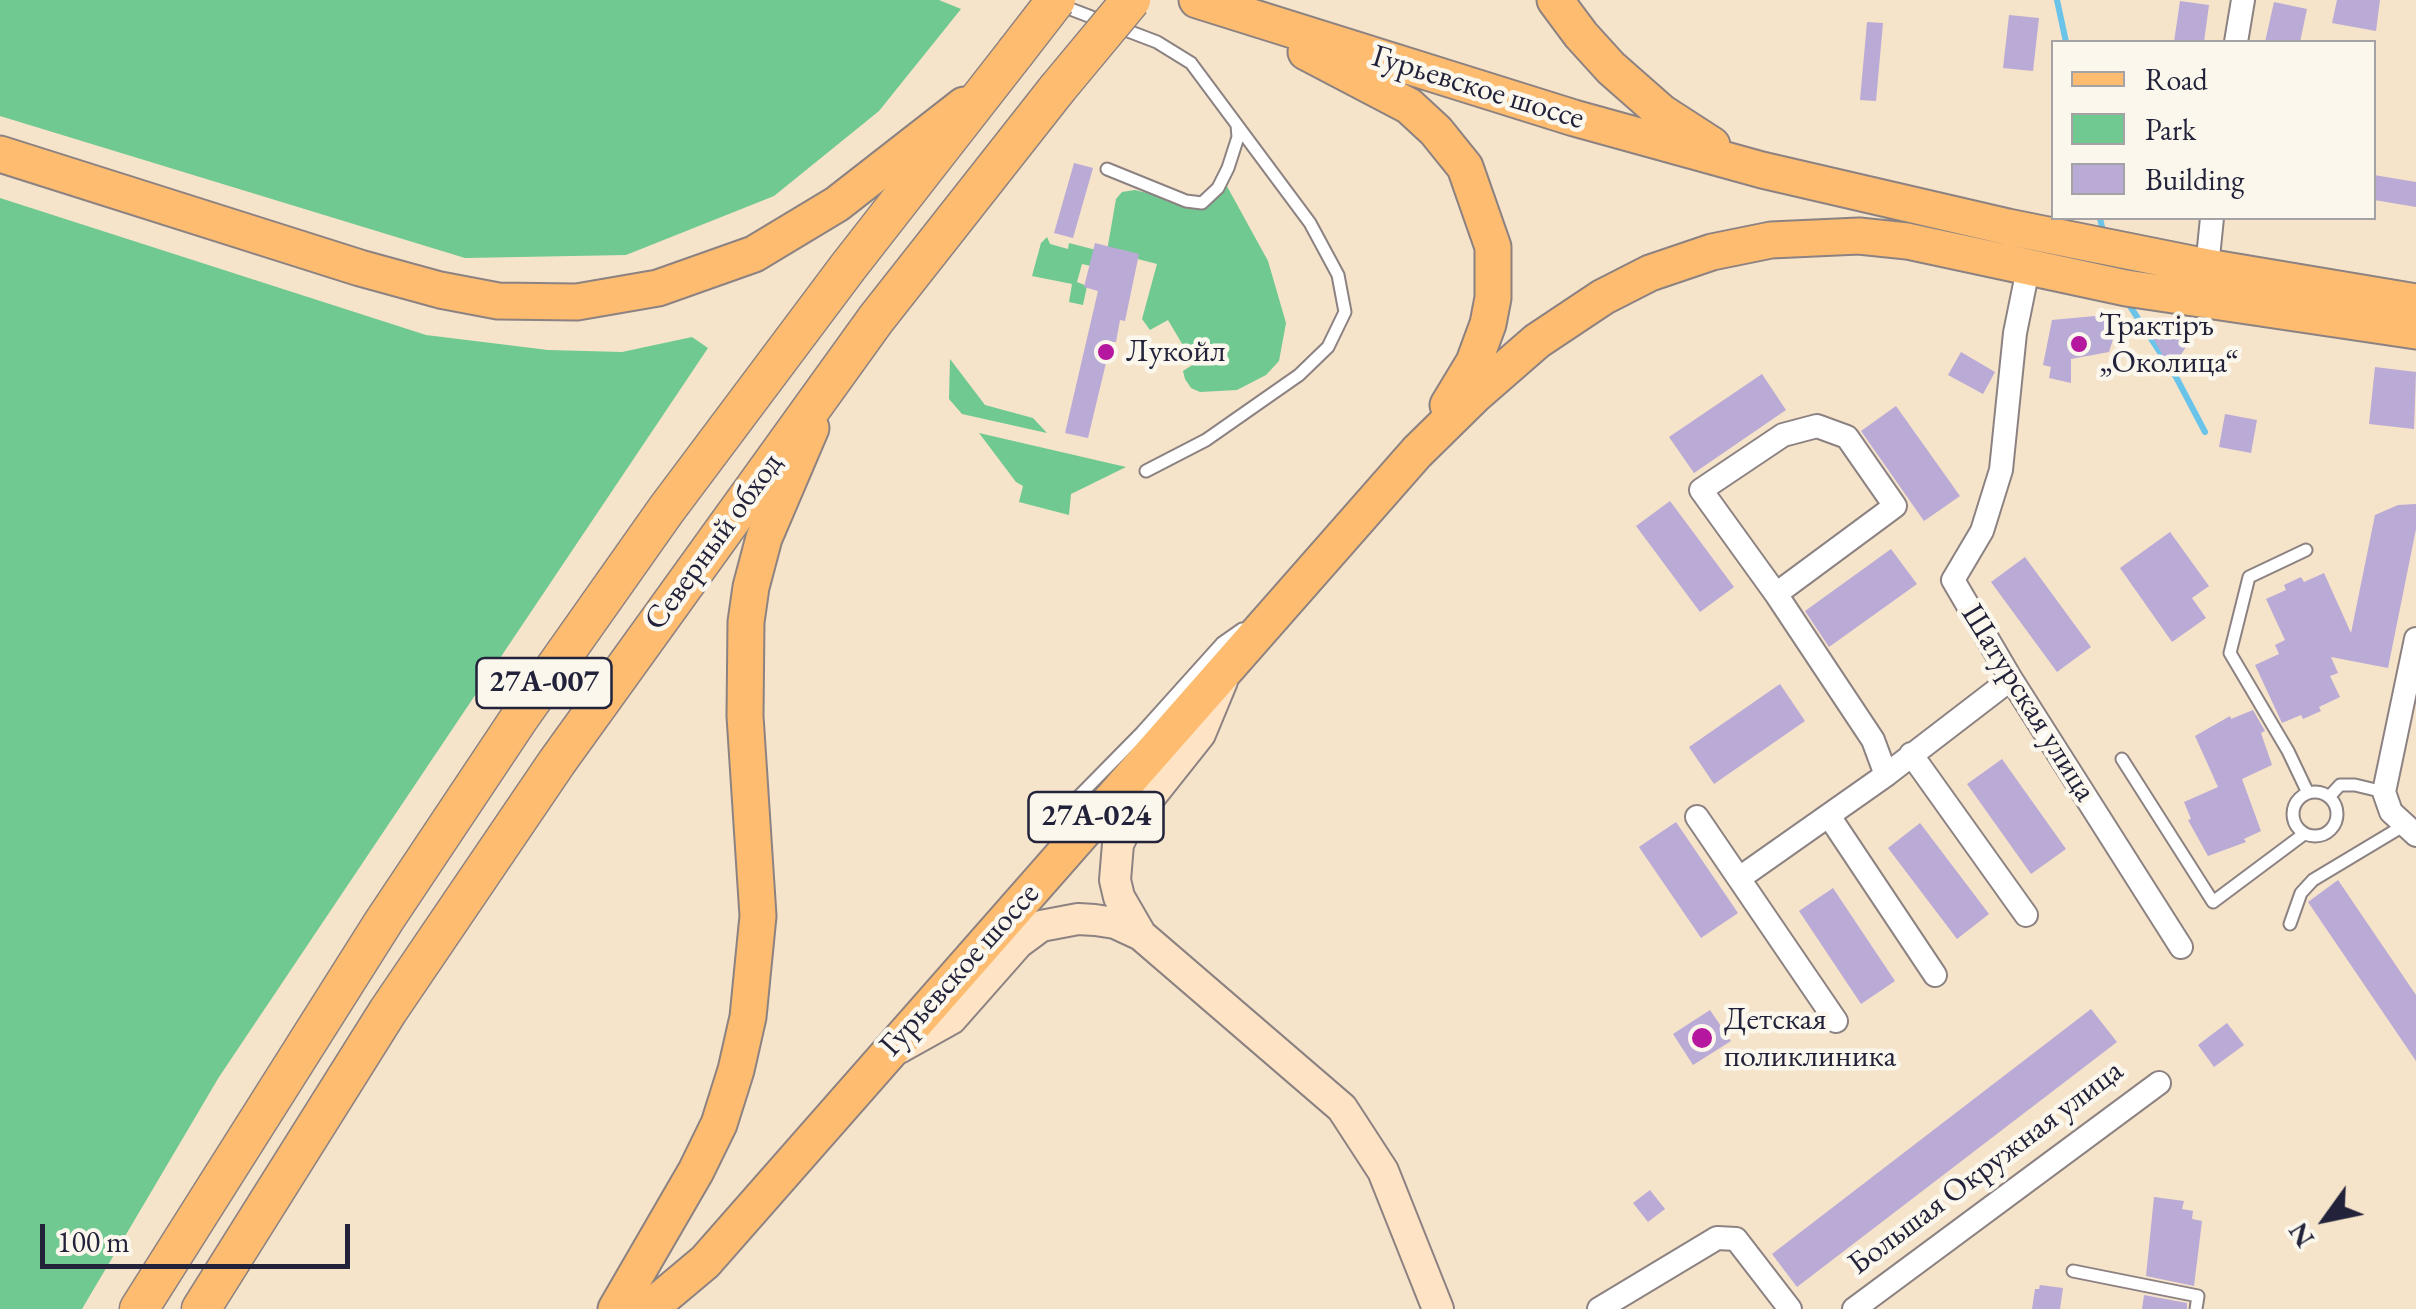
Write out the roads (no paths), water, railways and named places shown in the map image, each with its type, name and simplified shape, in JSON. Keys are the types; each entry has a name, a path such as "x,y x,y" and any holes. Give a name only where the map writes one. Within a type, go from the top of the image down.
{"highway":[{"name":"Северный обход","path":"139,1309 276,1088 520,717 666,510 1056,0"},
{"name":"Северный обход","path":"201,1309 460,902 698,564 876,319 1131,0"}],"main road":[{"name":"Гурьевское шоссе","path":"1197,0 1574,118 1762,170"},
{"path":"1554,0 1601,57 1648,101 1711,145 1762,170 2097,244 2416,302"},
{"path":"1233,13 1409,106 1465,167 1493,247 1493,298 1474,362 1424,444"},
{"path":"0,154 440,290 498,301 576,302 658,288 732,264 778,242 837,204 989,86"},
{"path":"1424,444 1508,365 1570,316 1650,273 1712,252 1785,238 1859,236 1907,242 2090,282 2416,331"},
{"path":"616,1309 696,1171 719,1124 736,1070 754,971 758,916 744,670 750,587 775,508 802,444 876,319"},
{"name":"Гурьевское шоссе","path":"649,1309 705,1262 1424,444"},
{"path":"1141,935 1119,897 1115,880 1118,844 1127,826 1200,734 1226,671"},
{"path":"884,1056 951,1019 1018,944 1041,926 1095,920 1114,923 1141,935 1342,1108 1382,1171 1438,1309"},
{"path":"666,1309 705,1262"}],"street":[{"path":"2236,40 2244,0"},
{"path":"2207,266 2212,220"},
{"name":"Шатурская улица","path":"2015,266 2014,333 2001,470 1982,531 1953,580 2181,947"},
{"path":"1776,594 1896,506 1848,438 1817,426 1783,434 1701,490 1873,740 1886,775"},
{"path":"2409,830 2390,812 2384,792 2416,639"},
{"path":"1741,877 1886,775 2011,679"},
{"path":"1911,754 2026,915"},
{"path":"1828,816 1935,974"},
{"path":"1697,817 1836,1021"},
{"name":"Большая Окружная улица","path":"1854,1309 2159,1083"},
{"path":"1600,1309 1717,1238 1736,1239 1790,1309"}],"lane":[{"path":"1046,0 1157,42 1191,63 1310,223 1338,274 1345,312 1328,347 1299,375 1206,440 1146,471"},
{"path":"1106,169 1186,201 1202,202 1218,188 1228,168 1238,137 1237,124"},
{"path":"2306,550 2249,577 2230,652 2308,793"},
{"path":"1078,798 1222,643 1290,597"},
{"path":"2122,759 2214,902 2304,834 2318,836 2331,830 2336,810 2329,797"},
{"path":"2329,797 2340,785 2384,792"},
{"path":"2304,834 2292,816 2296,802 2308,793 2329,797"},
{"path":"2290,924 2301,894 2313,880 2409,830"},
{"path":"2073,1271 2198,1296 2196,1309"}],"waterway":[{"path":"2057,0 2066,40"},
{"path":"2100,220 2104,236"},
{"path":"2128,303 2176,377 2205,432"}],"place":[{"name":"Трактiръ „Околица“","path":"2079,344"},
{"name":"Лукойл","path":"1106,352"},
{"name":"Детская поликлиника","path":"1702,1038"}]}
